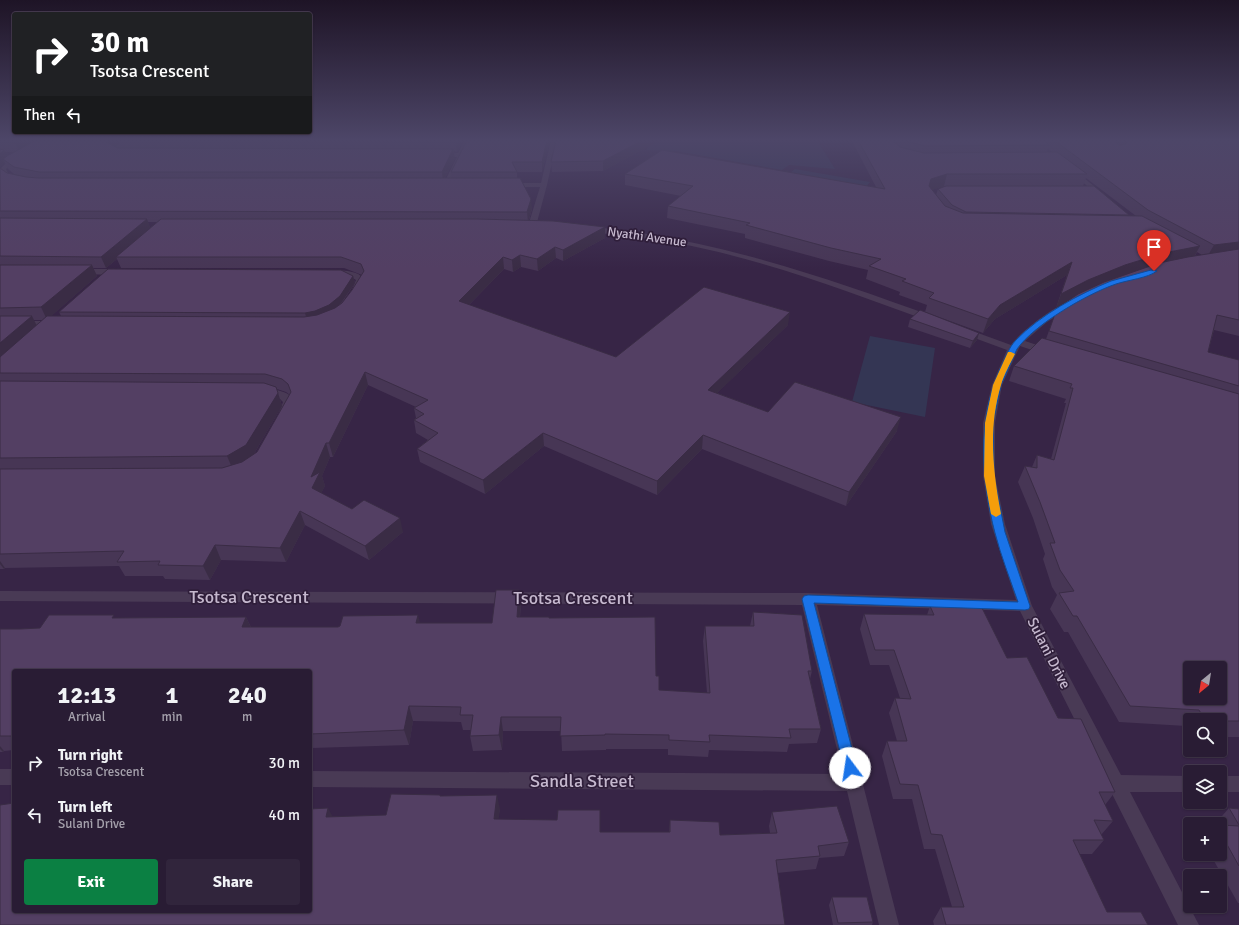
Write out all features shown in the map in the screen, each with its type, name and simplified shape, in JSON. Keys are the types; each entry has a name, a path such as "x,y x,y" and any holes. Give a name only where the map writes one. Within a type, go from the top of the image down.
{"street":[{"path":"438,185 450,185 451,183"},
{"path":"1087,183 1112,202"},
{"path":"499,185 544,185 532,226"},
{"path":"1079,189 1095,189"},
{"name":"Nyathi Avenue","path":"578,229 654,237 692,244 760,260 941,322"},
{"path":"98,282 121,262"},
{"path":"70,272 133,272"},
{"path":"328,273 344,273 360,279 361,282 350,300"},
{"name":"Sulani Drive","path":"1082,297 1044,320 1016,345 997,385 989,423 989,476 999,528 1025,606 1188,925"},
{"path":"39,334 62,314"},
{"path":"0,324 66,324"},
{"path":"955,328 1059,355"},
{"path":"253,392 279,393 286,397 289,401 289,406 279,425"},
{"name":"Tsotsa Crescent","path":"0,596 808,599 1025,606"},
{"path":"808,599 889,925"},
{"path":"0,777 12,777"},
{"name":"Sandla Street","path":"312,780 854,783"},
{"path":"1115,783 1183,784"},
{"path":"1227,784 1239,784"}],"shaded area":[{"path":"804,183 869,183 860,194"},
{"path":"870,336 935,348 925,417 852,402"}],"building":[{"path":"0,183 523,183 531,199 527,212 0,211"},
{"path":"677,183 852,183 885,189 882,183 930,183 929,186 945,206 963,213 1142,216 1200,246 1164,253 1125,265 1088,280 1061,294 1072,262 1000,305 988,319 929,298 934,293 902,281 906,279 869,266 881,259 831,248 746,225 750,223 668,206 693,186"},
{"path":"1112,183 1239,183 1239,242 1214,245 1148,210"},
{"path":"946,186 1094,186 1129,215 966,212 952,205 938,189"},
{"path":"0,218 147,219 101,257 0,256"},
{"path":"161,219 477,219 553,221 605,227 563,250 555,247 537,259 520,255 512,260 503,257 459,301 616,357 704,287 790,312 708,390 768,412 795,382 901,417 849,492 703,435 657,481 543,433 483,480 417,449 438,433 414,420 424,414 414,408 428,400 365,372 329,443 326,443 311,477 320,472 312,488 352,509 364,500 400,518 365,546 300,511 280,548 215,545 203,566 158,565 160,561 117,562 124,551 0,554 0,469 222,468 242,462 257,452 291,392 288,384 282,379 265,374 0,373 0,357 47,316 304,317 317,315 335,308 342,303 364,271 361,264 341,257 116,257"},
{"path":"1239,249 1239,320 1217,315 1208,352 1239,360 1239,386 1049,331 1057,308 1078,294 1104,282 1159,263"},
{"path":"0,265 92,265 41,307 0,308"},
{"path":"108,269 341,270 353,276 340,296 329,305 315,311 305,313 59,312"},
{"path":"920,310 979,333 973,341 910,319"},
{"path":"0,316 32,316 0,343"},
{"path":"1042,338 1239,394 1239,721 1227,721 1227,713 1201,713 1199,710 1130,706 1077,616 1073,616 1059,593 1074,591 1060,570 1050,543 1055,543 1025,466 1037,468 1037,455 1054,460 1073,388 1070,388 1072,384 1014,366"},
{"path":"0,381 264,383 276,387 278,393 246,445 227,456 0,458"},
{"path":"496,590 519,590 517,617 655,617 656,676 659,676 659,690 710,693 705,626 754,626 753,612 802,615 812,671 808,671 821,729 789,729 791,738 709,735 710,742 669,740 669,735 605,734 560,736 561,717 501,717 499,735 470,736 473,715 460,715 461,707 409,706 404,730 312,734 312,669 12,669 12,736 0,736 0,629 40,628 49,615 114,615 112,618 246,617 242,627 338,627 340,626 343,616 418,615 416,623 492,623"},
{"path":"980,604 1007,658 1027,657 1058,718 1081,719 1115,792 1099,792 1113,821 1094,820 1104,840 1073,840 1107,912 1141,912 1148,925 946,925 941,907 964,907 942,835 931,834 918,785 900,784 887,741 907,741 895,698 911,699 894,650 875,650 864,614 934,615 930,606"},
{"path":"391,794 440,796 497,795 494,819 557,820 558,810 600,810 600,832 670,832 670,820 719,822 720,835 777,833 772,812 837,806 849,842 818,846 820,856 776,860 785,925 0,925 0,805 12,803 12,913 312,913 312,809 328,808 326,817 386,815"},
{"path":"1229,808 1239,809 1239,825"},
{"path":"1227,825 1239,826 1239,866 1227,845"},
{"path":"832,897 867,897 873,922 838,923"}],"slow traffic":[{"path":"996,514 989,476 989,423 997,385 1011,354"}],"route":[{"path":"850,768 808,599 1025,606 1000,532 989,476 989,423 997,385 1013,349 1018,342 1044,320 1082,297 1113,283 1154,271"}]}
